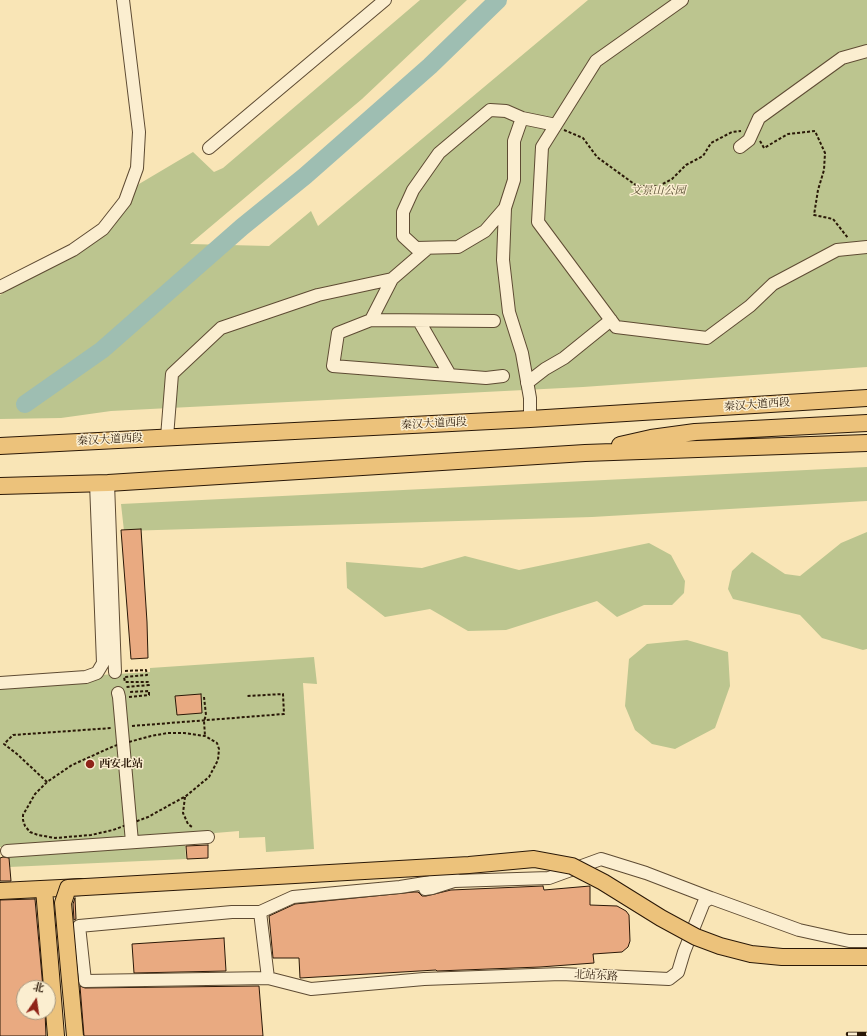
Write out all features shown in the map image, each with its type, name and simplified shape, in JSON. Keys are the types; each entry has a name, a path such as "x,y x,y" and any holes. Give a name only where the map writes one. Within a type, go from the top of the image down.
{"main road":[{"name":"秦汉大道西段","path":"0,446 530,419 867,398"},
{"path":"586,453 651,438 695,432 867,423"},
{"path":"0,486 102,483 586,453 867,443"},
{"path":"0,891 469,865 534,859 572,866 603,882 661,918 696,937 720,946 751,954 782,957 867,957"},
{"path":"75,1036 63,903 68,888 99,886"},
{"path":"44,889 56,1036"}],"street":[{"path":"0,287 74,250 103,229 125,201 137,168 139,132 123,0"},
{"path":"209,148 385,0"},
{"path":"682,0 596,61 542,147 538,222 616,327 707,338 750,306 773,284 837,250 867,247"},
{"path":"740,147 748,140 759,118 842,58 867,51"},
{"path":"505,208 486,231 458,247 416,248 403,236 403,212 413,190 439,153 490,110 506,111 522,118 556,125"},
{"path":"522,118 514,141 514,180 505,208 503,260 509,312 522,353 528,384 530,419"},
{"path":"371,320 392,279 428,248"},
{"path":"167,437 172,374 221,328 318,295 392,279"},
{"path":"494,321 371,320 338,333 333,366 486,378 503,376"},
{"path":"528,384 545,369 564,358 611,320"},
{"path":"419,321 450,375"},
{"path":"102,483 115,672"},
{"path":"0,683 86,677 97,673 102,663 102,483"},
{"path":"118,695 132,842"},
{"path":"7,851 208,837"},
{"path":"293,897 432,888 454,882 549,878 601,859 646,873 799,930 849,941 867,941"},
{"path":"268,978 260,912 293,897 400,887 431,882 446,872 469,865"},
{"name":"北站东路","path":"260,912 232,912 79,926 85,981 268,978 311,990 424,979 561,974 669,979 678,972 684,952 704,902 711,898"}],"path":[{"path":"556,125 583,138 597,157 637,186 658,186 672,179 686,165 703,156 711,143 732,132 754,128 764,148 788,134 815,131 826,153 824,170 818,190 814,215 833,219 848,236 850,249"},
{"path":"115,672 146,670 147,675 124,677 125,682 148,682 149,685 125,688 126,692 149,692 149,695 118,695"},
{"path":"47,782 18,754 4,744 13,735 284,714 283,694 247,696"},
{"path":"204,697 206,715 204,721 205,736"},
{"path":"186,796 183,813 188,824 194,829"}],"green space":[{"name":"文景山公园","path":"420,0 467,0 362,99 190,244 269,246 311,211 318,226 588,0 867,0 867,367 583,387 111,411 61,418 0,419 0,295 101,235 139,184 193,152 214,172 223,168"},
{"path":"867,467 867,501 592,517 124,531 121,504"},
{"path":"867,532 867,649 863,650 822,638 800,615 733,599 728,589 732,571 752,552 785,574 800,576 841,543"},
{"path":"649,543 671,555 685,581 684,593 672,605 644,605 617,617 597,601 506,630 468,631 430,609 385,617 347,588 346,562 422,568 465,556 519,570"},
{"path":"687,640 728,652 730,686 715,728 675,749 652,744 635,730 625,706 629,659 647,644"},
{"path":"314,657 317,684 303,683 314,849 266,852 265,837 239,838 239,831 215,833 207,841 185,842 186,859 9,867 7,847 0,847 0,681 150,672 150,668"}],"building":[{"path":"141,529 148,658 131,659 121,530"},
{"path":"201,694 202,713 177,715 175,696"},
{"path":"208,845 208,858 187,859 186,846"},
{"path":"0,858 9,858 11,881 0,881"},
{"path":"543,886 544,890 590,886 590,905 617,906 626,911 629,915 630,941 628,947 622,952 593,954 594,963 540,967 436,970 300,978 299,958 273,958 269,916 295,904 414,892 418,892 422,896 426,896 451,890"},
{"path":"75,898 76,919 74,920 73,904"},
{"path":"35,899 42,980 16,980 16,1020 45,1020 46,1036 0,1036 0,900"},
{"path":"224,938 226,971 134,973 132,944"},
{"path":"80,986 85,988 259,986 263,1036 84,1036"}],"waterway":[{"path":"25,404 102,350 242,227 305,176 430,66 498,0"}],"railway":[{"path":"848,1034 867,1034"}],"place":[{"name":"西安北站","path":"90,764"}]}
